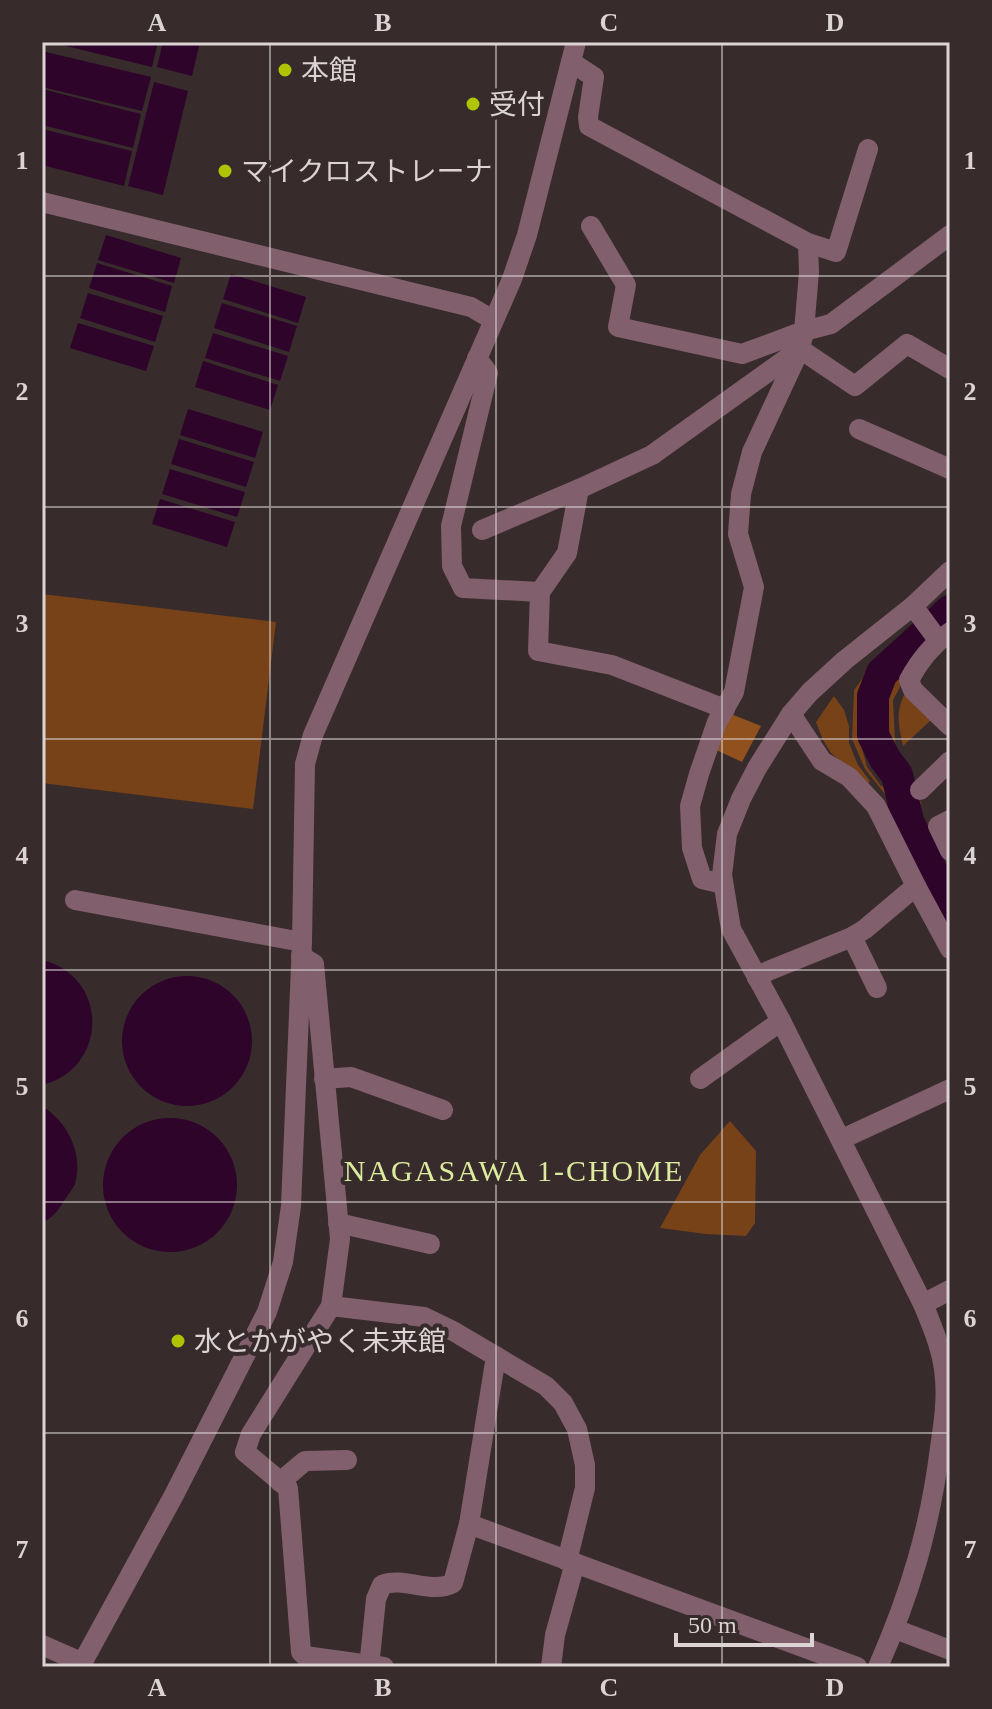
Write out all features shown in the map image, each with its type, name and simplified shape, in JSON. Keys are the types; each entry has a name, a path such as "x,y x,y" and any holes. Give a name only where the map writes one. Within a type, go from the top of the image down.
{"street":[{"path":"574,52 594,77 589,126 808,243 836,252 868,149"},
{"path":"42,1645 82,1665 174,1495 267,1312 283,1262 291,1206 302,949 305,764 313,735 512,279 527,235 574,52"},
{"path":"42,202 471,307 493,320"},
{"path":"591,226 626,285 618,327 742,354 802,340"},
{"path":"482,530 652,455 802,340 831,324 950,235"},
{"path":"723,884 702,879 692,848 690,806 717,722 734,692 754,587 738,534 741,494 752,452 802,340 809,272 808,243"},
{"path":"802,340 855,386 907,344 950,369"},
{"path":"477,358 488,373 451,526 452,566 463,588 540,592"},
{"path":"859,429 950,469"},
{"path":"579,489 567,553 540,592 538,651 612,665 725,709"},
{"path":"950,571 932,627 909,680 913,690 950,726"},
{"path":"878,1667 895,1629 944,1471 948,1389 939,1344 923,1304 842,1139 731,929 722,875 727,834 741,799 791,714 845,660 932,627"},
{"path":"791,714 822,761 849,777 876,806 950,949"},
{"path":"920,790 950,761"},
{"path":"950,820 938,826 950,851"},
{"path":"757,978 852,937 916,886"},
{"path":"75,900 302,949 314,964 340,1239 331,1306 251,1434 245,1452 288,1488 301,1652 305,1656 374,1666 376,1599 373,1584 391,1581 445,1588 453,1583 469,1524 496,1356"},
{"path":"852,937 877,988"},
{"path":"700,1079 781,1021"},
{"path":"324,1079 351,1077 443,1110"},
{"path":"842,1139 950,1089"},
{"path":"338,1223 430,1244"},
{"path":"923,1304 950,1290"},
{"path":"331,1306 424,1317 546,1386 563,1403 577,1429 585,1465 585,1488 551,1667"},
{"path":"280,1482 305,1461 347,1460"},
{"path":"469,1524 857,1667"},
{"path":"895,1629 950,1650"}],"shaded area":[{"path":"50,42 158,42 152,67"},
{"path":"163,42 200,42 192,76 157,67"},
{"path":"42,51 151,77 142,111 42,87"},
{"path":"154,82 188,91 163,195 128,186"},
{"path":"42,89 141,114 133,148 42,125"},
{"path":"42,129 132,151 124,186 42,165"},
{"path":"106,235 181,258 174,283 98,260"},
{"path":"97,263 172,286 165,312 89,288"},
{"path":"231,274 306,297 298,323 223,299"},
{"path":"88,293 163,316 155,342 80,318"},
{"path":"222,303 297,326 289,352 214,328"},
{"path":"78,323 154,346 146,371 70,348"},
{"path":"213,333 288,356 280,381 205,358"},
{"path":"203,361 278,385 270,410 195,387"},
{"path":"188,409 263,432 255,458 180,435"},
{"path":"179,439 254,462 246,487 171,464"},
{"path":"170,469 245,492 237,517 162,494"},
{"path":"160,499 235,522 227,547 152,524"},
{"path":"42,594 276,622 253,809 42,783"},
{"path":"925,641 893,700 898,758 922,806 891,762 878,732 878,708 880,683 886,673"},
{"path":"893,652 871,683 868,734 860,741 867,767 881,786 889,788 897,799 896,808 865,769 852,739 854,690 868,671"},
{"path":"907,689 932,719 903,746 899,717"},
{"path":"834,696 844,710 849,726 849,743 858,765 870,781 867,785 831,753 816,722"},
{"path":"731,714 761,726 742,762 712,748"},
{"path":"42,960 64,969 80,984 89,1002 92,1022 89,1042 80,1061 64,1075 42,1085"},
{"path":"187,976 212,981 233,995 247,1016 252,1041 247,1066 233,1087 212,1101 187,1106 162,1101 141,1087 127,1066 122,1041 127,1016 141,995 162,981"},
{"path":"42,1106 66,1129 75,1150 77,1173 74,1186 60,1208 42,1223"},
{"path":"170,1118 196,1123 217,1138 232,1159 237,1185 232,1211 217,1232 196,1247 170,1252 144,1247 123,1232 108,1211 103,1185 108,1159 123,1138 144,1123"},
{"path":"730,1121 756,1151 755,1223 746,1236 660,1228 700,1155"}],"waterway":[{"path":"950,611 882,673 873,696 873,735 897,775 908,821 950,910"}],"place":[{"name":"本館","path":"285,70"},
{"name":"受付","path":"473,104"},
{"name":"マイクロストレーナ","path":"225,171"},
{"name":"水とかがやく未来館","path":"178,1341"}],"district":[{"name":"NAGASAWA 1-CHOME","path":"514,1171"}]}
